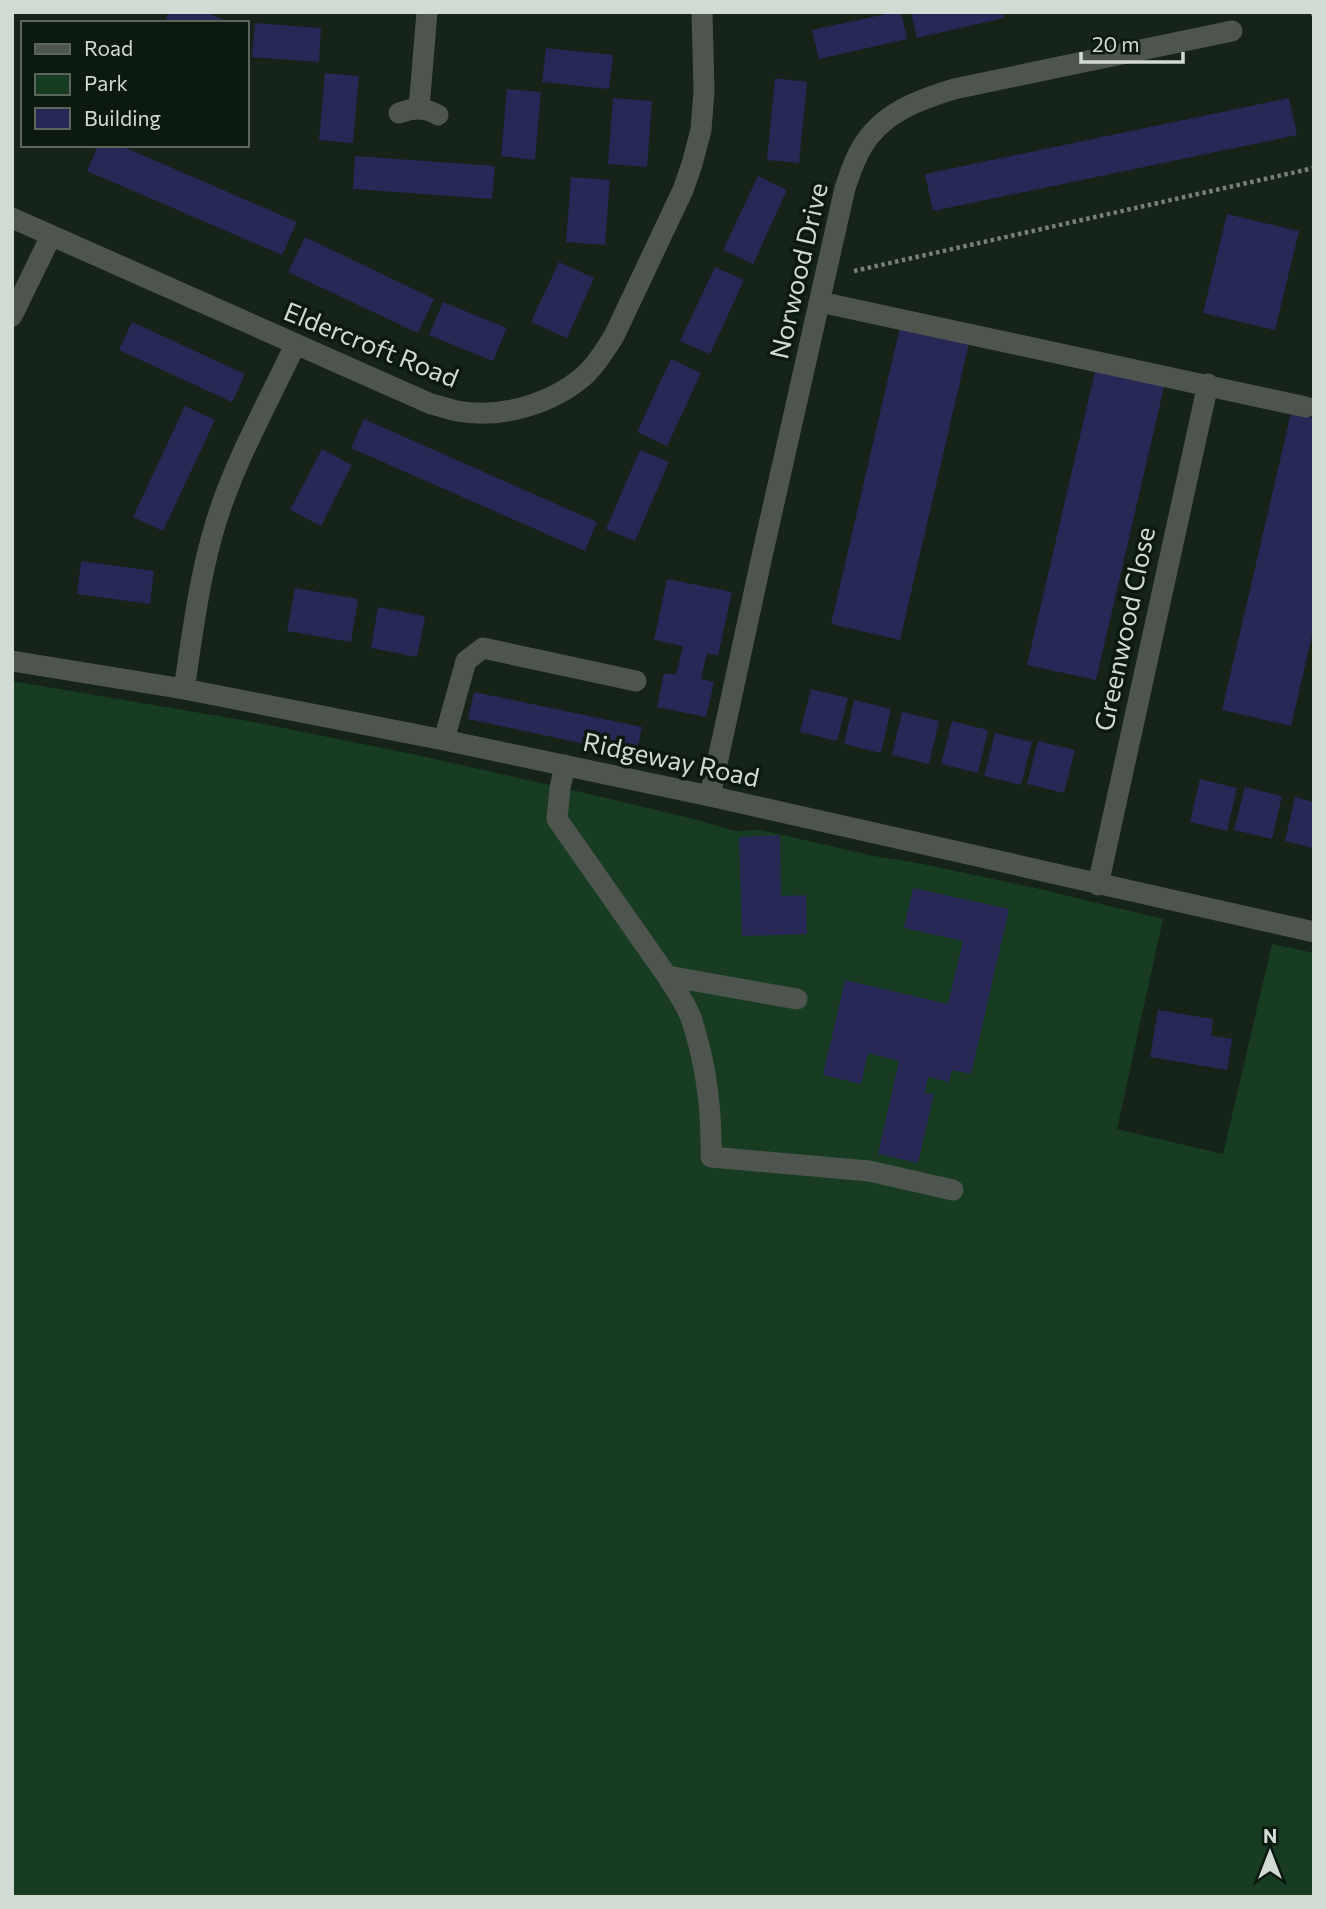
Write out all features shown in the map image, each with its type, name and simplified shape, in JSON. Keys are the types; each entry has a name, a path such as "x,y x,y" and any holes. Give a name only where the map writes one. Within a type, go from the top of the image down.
{"street":[{"path":"419,112 427,12"},
{"name":"Eldercroft Road","path":"12,218 431,404 458,411 491,412 530,405 556,394 586,374 601,356 614,335 683,190 701,130 702,12"},
{"name":"Norwood Drive","path":"710,796 845,188 862,146 876,129 910,104 954,89 1232,31"},
{"path":"12,316 51,236"},
{"path":"820,302 1306,407"},
{"path":"184,689 204,568 215,526 229,485 295,345"},
{"name":"Greenwood Close","path":"1098,885 1208,384"},
{"path":"444,740 466,661 484,648 636,681"},
{"name":"Ridgeway Road","path":"12,661 184,689 565,765 1314,932"},
{"path":"565,765 558,819 667,976 690,1016 703,1063 712,1122 711,1157 869,1171 953,1190"},
{"path":"667,976 797,999"}],"path":[{"path":"1313,12 1314,19"},
{"path":"825,277 1314,168"}],"green space":[{"path":"12,681 254,722 417,755 698,820 734,831 761,830 1040,889 1163,919 1117,1129 1223,1154 1272,944 1314,953 1314,1897 12,1897"}],"building":[{"path":"169,12 207,12 226,21 165,21"},
{"path":"901,12 907,39 819,59 812,30"},
{"path":"911,12 1003,12 1004,18 917,38"},
{"path":"255,23 321,28 319,62 252,57"},
{"path":"546,48 613,55 609,89 542,82"},
{"path":"325,73 359,76 353,143 319,140"},
{"path":"775,78 807,82 799,163 767,160"},
{"path":"507,89 541,92 535,160 501,156"},
{"path":"613,98 652,101 647,167 608,164"},
{"path":"1289,98 1297,135 933,211 925,174"},
{"path":"97,147 124,147 297,222 282,255 87,171"},
{"path":"355,156 495,166 492,199 353,189"},
{"path":"758,176 787,190 753,264 723,250"},
{"path":"571,177 610,180 605,245 566,242"},
{"path":"1227,214 1299,231 1275,330 1203,313"},
{"path":"305,237 434,299 418,333 288,272"},
{"path":"559,262 594,278 567,338 531,322"},
{"path":"715,267 744,280 710,354 680,341"},
{"path":"443,302 507,328 493,361 429,335"},
{"path":"132,322 245,374 232,402 119,350"},
{"path":"900,327 969,343 900,640 831,624"},
{"path":"671,359 701,373 667,446 637,432"},
{"path":"1096,367 1165,383 1096,680 1027,665"},
{"path":"185,406 215,420 163,531 133,517"},
{"path":"1291,413 1314,418 1314,627 1291,726 1222,710"},
{"path":"364,419 597,522 585,551 351,448"},
{"path":"322,449 352,465 321,526 290,510"},
{"path":"640,450 669,462 635,541 606,529"},
{"path":"81,561 154,571 150,604 77,594"},
{"path":"667,579 732,592 718,656 707,653 701,679 714,682 706,717 657,707 664,673 676,675 683,646 654,640"},
{"path":"295,588 358,599 351,642 287,631"},
{"path":"378,607 425,616 417,657 371,648"},
{"path":"811,689 848,698 837,741 800,732"},
{"path":"474,692 642,727 636,755 468,719"},
{"path":"854,700 891,709 881,753 844,744"},
{"path":"902,712 939,721 929,764 892,755"},
{"path":"952,721 988,730 978,773 941,764"},
{"path":"995,733 1032,742 1021,785 984,776"},
{"path":"1038,741 1075,750 1064,793 1027,784"},
{"path":"1200,779 1237,788 1227,831 1190,822"},
{"path":"1245,787 1282,796 1272,839 1234,830"},
{"path":"1295,797 1314,802 1314,848 1285,841"},
{"path":"780,835 781,896 806,895 807,934 742,936 739,837"},
{"path":"913,888 1009,909 971,1074 952,1070 949,1082 928,1077 925,1093 934,1094 918,1163 878,1154 899,1061 868,1053 861,1084 823,1075 845,980 948,1004 963,941 904,928"},
{"path":"1158,1010 1213,1019 1211,1036 1232,1039 1227,1070 1150,1057"}]}
